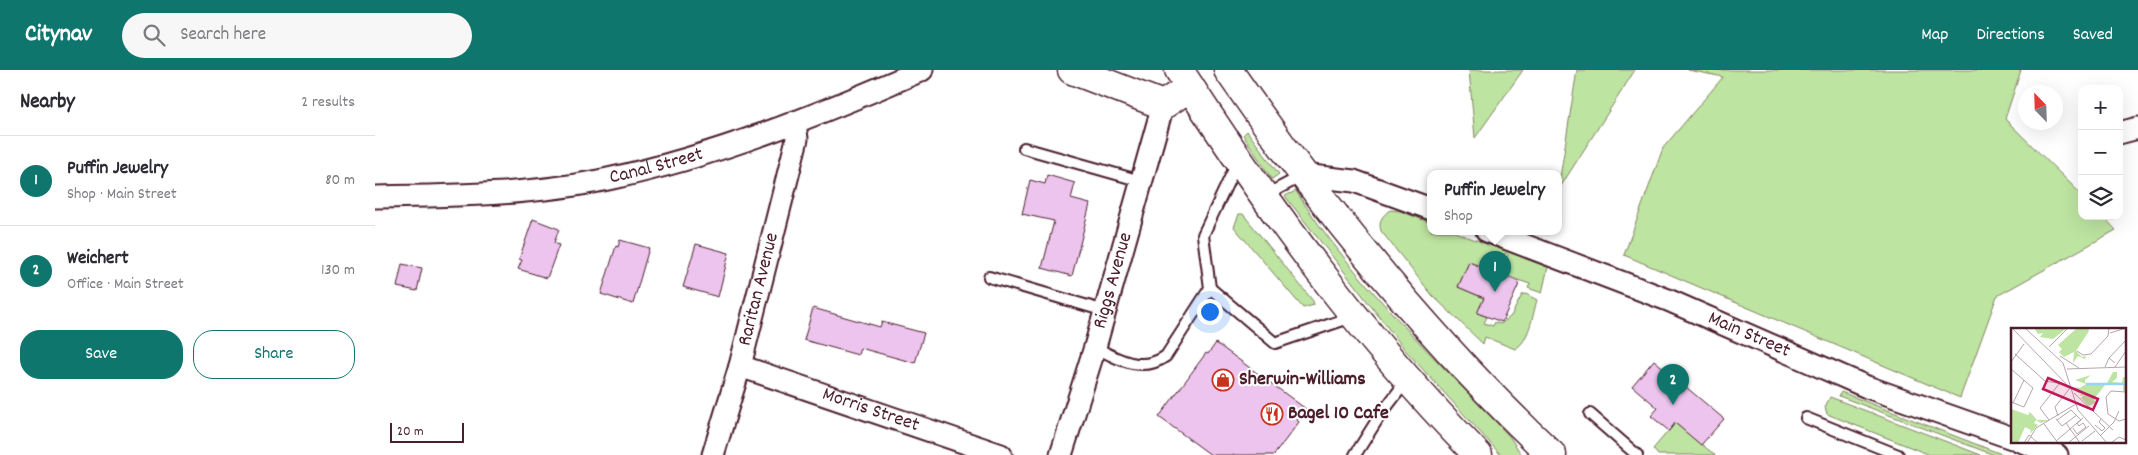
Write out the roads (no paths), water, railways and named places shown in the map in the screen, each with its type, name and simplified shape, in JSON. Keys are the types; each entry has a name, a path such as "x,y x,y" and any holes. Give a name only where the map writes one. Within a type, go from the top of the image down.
{"main road":[{"path":"1072,70 1163,105 1185,79 1263,196 1353,316 1407,380 1478,455"},
{"path":"1228,70 1303,175 1399,296 1498,402 1552,455"}],"street":[{"name":"Canal Street","path":"375,197 491,193 606,179 669,165 795,122 921,70"},
{"name":"Riggs Avenue","path":"1061,455 1095,347 1163,105"},
{"name":"Raritan Avenue","path":"713,455 740,366 797,139 795,122"},
{"path":"2123,132 2138,128"},
{"path":"1303,175 1354,181 1427,208"},
{"name":"Main Street","path":"1497,235 1668,300 1867,387 2011,438"},
{"name":"Morris Street","path":"740,366 1001,455"},
{"path":"2022,442 2049,454"}],"lane":[{"path":"1024,148 1141,181"},
{"path":"1095,347 1115,358 1145,366 1157,363 1167,356 1210,288 1203,235 1239,161"},
{"path":"1263,196 1303,175"},
{"path":"989,276 1105,311"},
{"path":"1210,288 1275,343 1353,316"},
{"path":"1355,455 1407,380"},
{"path":"1590,414 1637,455"},
{"path":"1806,418 1898,455"}],"place":[{"name":"Puffin Jewelry","path":"1495,292"},
{"name":"Sherwin-Williams","path":"1223,380"},
{"name":"Weichert","path":"1673,405"},
{"name":"Bagel 10 Cafe","path":"1272,414"}]}
